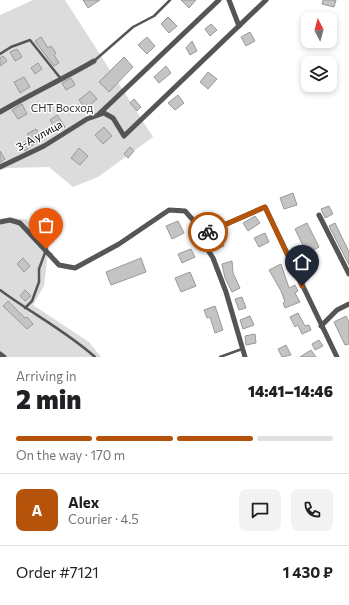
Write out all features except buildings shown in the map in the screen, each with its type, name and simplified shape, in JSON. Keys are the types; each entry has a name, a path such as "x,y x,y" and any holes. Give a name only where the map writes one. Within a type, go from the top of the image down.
{"street":[{"name":"3-А улица","path":"0,167 44,146 87,119 98,115 219,0"},
{"path":"229,0 239,26"},
{"path":"98,115 104,114 113,118 124,136 266,0"},
{"path":"0,112 33,93 62,80 94,61"},
{"path":"199,236 265,207 337,357"},
{"path":"0,222 10,220 20,223 46,249 59,265 75,268 119,244 169,210 185,210 193,220 199,236 213,258 226,292 245,357"},
{"path":"319,215 349,274"},
{"path":"321,326 337,310 349,304"},
{"path":"0,354 4,357"}],"lane":[{"path":"94,61 133,27 154,16 170,0"},
{"path":"0,54 11,47 30,40 62,80"},
{"path":"25,308 32,300 39,282 39,269 46,249"},
{"path":"0,290 25,308 76,340 95,357"},
{"path":"220,357 242,349"}],"green space":[{"name":"СНТ Восход","path":"33,0 65,0 153,137 98,177 73,187 49,167 7,168 0,170 0,15"},
{"path":"0,219 26,219 49,245 44,286 33,305 89,342 101,357 0,357"}],"way so far":[{"path":"46,249 59,265 75,268 119,244 169,210 185,210 193,220 199,236 208,232"}],"route":[{"path":"208,232 265,207 302,286"}]}
